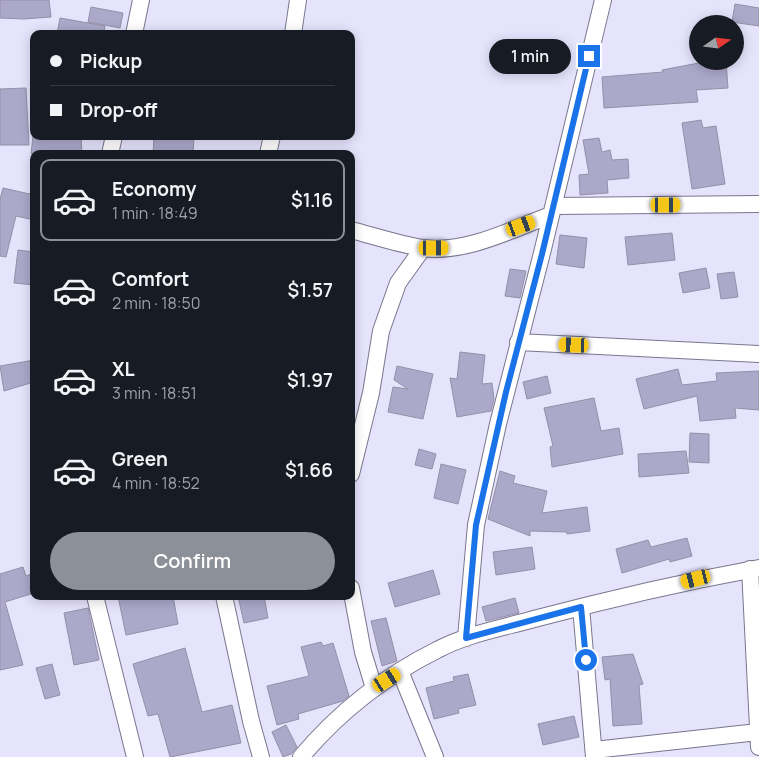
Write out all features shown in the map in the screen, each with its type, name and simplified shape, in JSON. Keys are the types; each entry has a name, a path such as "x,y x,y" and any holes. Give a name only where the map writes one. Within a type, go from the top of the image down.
{"street":[{"path":"135,30 141,0"},
{"path":"294,30 298,0"},
{"path":"466,638 476,525 518,342 553,210 602,0"},
{"path":"355,231 423,248 445,248 475,242 553,210 759,204"},
{"path":"355,458 371,393 381,331 398,283 423,248"},
{"path":"518,342 759,354"},
{"path":"301,757 325,728 374,688 437,650 466,638 581,607 696,579 754,568 758,740 594,753 581,607"},
{"path":"97,600 135,757"},
{"path":"225,600 251,721 261,757"},
{"path":"353,600 363,652 374,688"},
{"path":"400,671 435,757"}],"building":[{"path":"0,0 49,0 51,17 0,18"},
{"path":"735,4 759,8 759,26 744,24 744,15 733,15"},
{"path":"91,7 123,13 120,28 88,22"},
{"path":"60,18 105,26 104,30 58,30"},
{"path":"689,65 689,70 727,70 728,88 696,90 698,102 604,108 602,77 663,72 662,70"},
{"path":"26,88 29,145 0,145 0,89"},
{"path":"701,120 703,128 716,126 725,184 692,189 682,123"},
{"path":"599,138 602,152 610,150 612,160 628,159 629,178 607,180 608,193 580,195 579,175 589,174 583,140"},
{"path":"33,140 81,140 82,150 31,150"},
{"path":"154,140 194,140 193,150 153,150"},
{"path":"3,188 30,194 30,219 16,216 6,257 0,256 0,199"},
{"path":"672,233 675,260 628,265 625,237"},
{"path":"560,235 587,238 584,268 556,264"},
{"path":"18,250 30,252 30,285 14,283"},
{"path":"706,268 710,288 683,293 679,273"},
{"path":"510,269 526,271 520,298 505,296"},
{"path":"734,272 738,297 721,299 717,274"},
{"path":"460,352 485,355 482,384 492,383 494,399 491,411 457,417 450,378 457,379"},
{"path":"30,361 30,383 4,391 0,366"},
{"path":"397,366 433,374 423,419 388,412 393,387 408,389 394,380"},
{"path":"678,369 682,385 717,381 716,373 759,371 759,410 735,408 736,418 700,421 697,396 644,409 636,379"},
{"path":"547,376 551,393 527,399 523,382"},
{"path":"594,398 601,431 619,428 623,454 552,467 550,447 553,446 544,408"},
{"path":"690,433 709,434 709,463 689,462"},
{"path":"419,449 436,454 432,469 415,465"},
{"path":"686,451 689,473 639,477 638,454"},
{"path":"441,464 466,470 458,504 434,498"},
{"path":"500,471 515,476 513,483 547,491 542,513 587,507 590,531 567,534 567,532 530,531 530,536 488,519"},
{"path":"687,538 692,556 670,562 669,559 622,573 616,549 648,540 651,547"},
{"path":"532,547 535,569 496,575 493,552"},
{"path":"23,567 26,576 30,574 30,594 5,602 23,665 0,670 0,574"},
{"path":"433,570 440,594 395,607 388,583"},
{"path":"515,598 519,613 486,621 482,607"},
{"path":"119,600 174,600 178,624 126,635"},
{"path":"239,600 265,600 268,618 244,623"},
{"path":"88,608 99,660 74,665 64,613"},
{"path":"386,618 397,661 382,666 371,621"},
{"path":"321,642 323,646 333,643 349,696 343,701 298,714 299,719 277,725 267,686 309,676 301,647"},
{"path":"185,648 202,712 232,705 241,743 170,757 158,714 148,716 133,664"},
{"path":"633,654 643,684 639,685 642,724 613,726 610,679 605,680 602,657"},
{"path":"52,664 60,695 45,699 36,668"},
{"path":"468,674 476,705 458,709 459,713 434,719 426,688 454,681 453,677"},
{"path":"574,716 579,737 543,745 538,724"},
{"path":"286,725 297,747 291,754 283,757 272,732"}],"route":[{"path":"586,660 581,607 466,638 476,525 498,424 542,254 589,56"}]}
